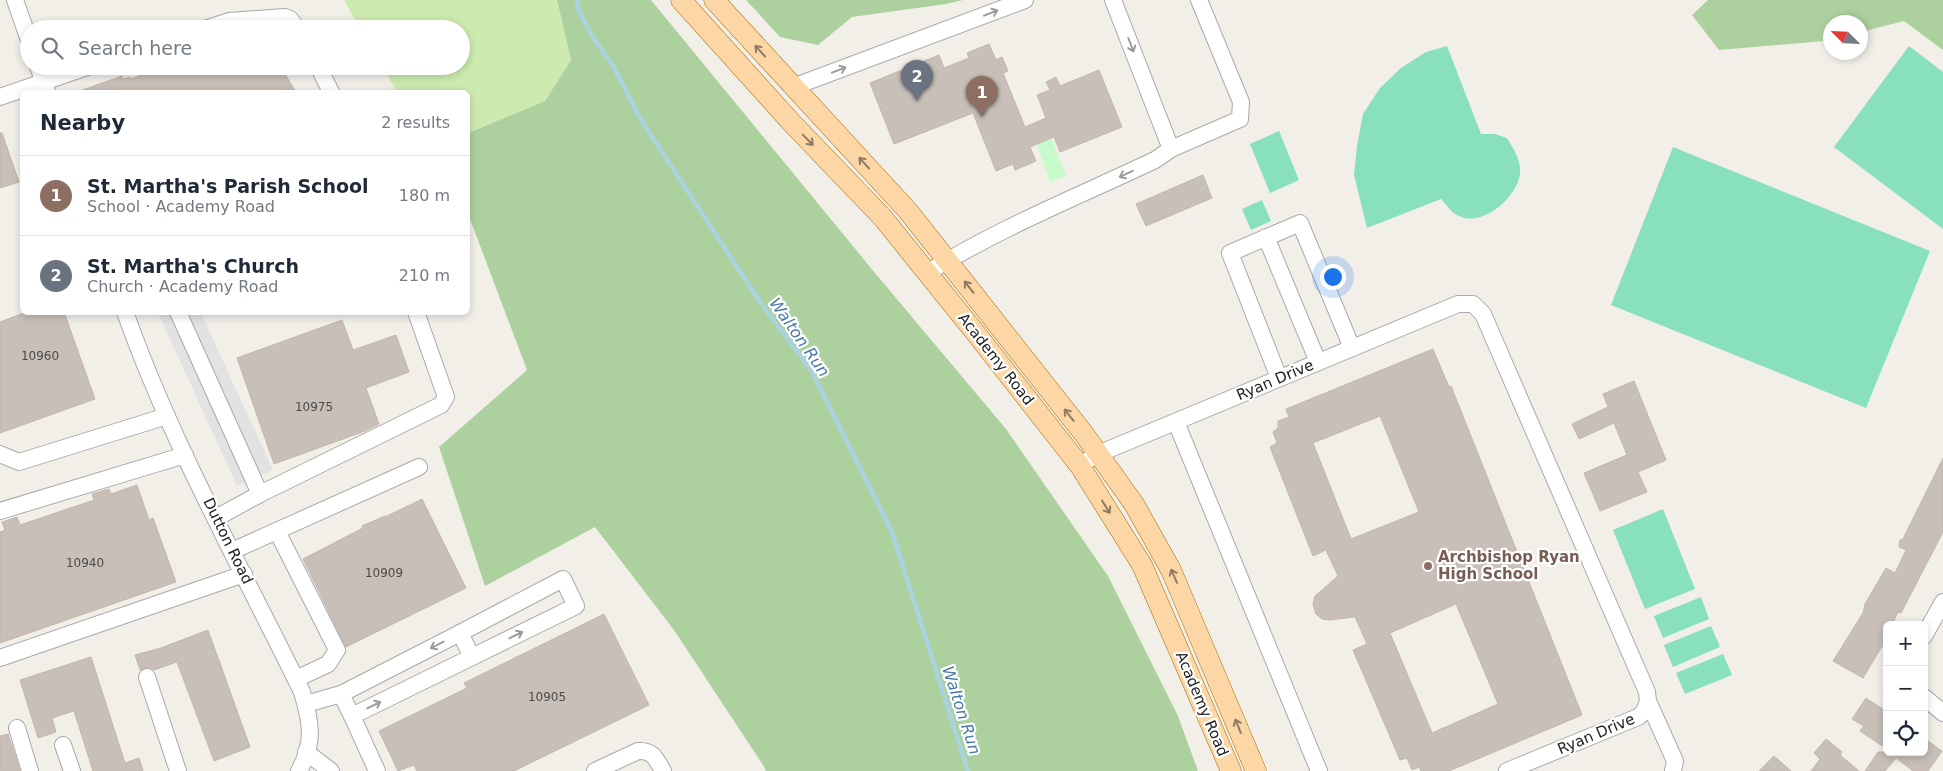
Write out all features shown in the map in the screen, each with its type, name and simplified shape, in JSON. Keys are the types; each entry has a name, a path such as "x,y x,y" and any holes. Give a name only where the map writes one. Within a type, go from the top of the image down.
{"main road":[{"name":"Academy Road","path":"681,0 775,104 883,218 1080,466 1142,565 1231,771"},
{"name":"Academy Road","path":"714,0 908,211 1098,454 1134,504 1171,570 1256,771"},
{"path":"775,104 793,87"}],"street":[{"path":"15,0 22,20"},
{"path":"793,87 1024,0"},
{"path":"1115,0 1171,149"},
{"path":"927,273 948,260 1009,229 1155,160 1171,149 1240,119 1241,102 1199,0"},
{"path":"243,20 284,17 291,20"},
{"path":"0,97 60,75"},
{"path":"322,75 330,90"},
{"path":"1279,378 1230,252 1300,223 1352,348"},
{"path":"1266,238 1318,362"},
{"name":"Ryan Drive","path":"1080,466 1098,454 1458,304 1473,304 1483,314 1487,323 1647,692 1648,701 1644,712 1638,717 1507,771"},
{"name":"Dutton Road","path":"126,315 154,390 184,455 296,679 306,704 310,716 311,737 299,771"},
{"path":"179,315 260,494"},
{"path":"216,518 260,494 441,405 446,396 417,315"},
{"path":"0,454 19,462 167,416"},
{"path":"1176,422 1319,771"},
{"path":"0,511 184,455"},
{"path":"232,551 419,467"},
{"path":"278,531 337,650 328,664 296,679"},
{"path":"0,658 244,574"},
{"path":"306,704 341,694 563,579 576,606 352,716"},
{"path":"1928,629 1943,602"},
{"path":"460,633 472,657"},
{"path":"147,677 178,771"},
{"path":"341,694 377,771"},
{"path":"1928,700 1943,713"},
{"path":"1648,701 1675,761 1673,771"},
{"path":"17,728 30,771"},
{"path":"63,745 72,771"},
{"path":"595,771 638,751 645,750 654,756 663,771"},
{"path":"306,752 330,771"}],"green space":[{"path":"344,0 557,0 571,60 545,101 470,132 470,90 396,90 387,75 470,75 470,20 355,20"},
{"path":"557,0 651,0 1006,429 1108,576 1178,716 1198,771 766,771 674,630 595,527 485,586 439,447 527,370 470,219 470,132 545,101 571,60"},
{"path":"746,0 963,0 852,17 818,45 780,37"},
{"path":"1708,0 1943,0 1943,50 1904,21 1868,30 1868,15 1823,15 1823,41 1719,50 1692,15"},
{"path":"1447,46 1481,134 1495,134 1507,138 1514,151 1520,169 1517,183 1505,201 1496,209 1487,215 1477,218 1466,218 1457,215 1441,199 1367,228 1354,175 1363,114 1380,88 1401,68 1426,52"},
{"path":"1909,46 1943,72 1943,229 1834,147"},
{"path":"1279,131 1299,180 1270,193 1250,144"},
{"path":"1051,137 1066,176 1050,182 1036,143"},
{"path":"1673,147 1930,251 1866,408 1611,305"},
{"path":"1262,200 1271,221 1251,230 1242,209"},
{"path":"1663,509 1695,589 1645,609 1613,530"},
{"path":"1701,597 1709,619 1663,638 1654,616"},
{"path":"1711,626 1720,647 1673,667 1664,645"},
{"path":"1723,654 1732,675 1685,694 1676,673"}],"shaded area":[{"path":"159,315 202,315 273,470 237,486"}],"building":[{"path":"989,44 996,60 1002,57 1008,71 1003,73 1025,127 1046,118 1037,95 1050,90 1046,82 1056,77 1060,86 1099,70 1122,127 1060,152 1054,137 1030,147 1036,161 1015,170 1013,164 996,171 973,113 894,144 870,83 939,55 944,68 969,58 967,53"},
{"path":"142,75 286,75 295,90 83,90 122,76 123,79 130,77 130,79"},
{"path":"0,133 2,133 19,182 0,188"},
{"path":"1203,175 1212,198 1146,226 1136,204"},
{"path":"20,314 65,315 95,399 0,433 0,322"},
{"path":"342,320 353,350 396,335 409,372 366,388 379,424 365,431 274,464 237,358"},
{"name":"Archbishop Ryan High School","path":"1433,349 1449,387 1451,386 1582,715 1449,771 1421,771 1419,767 1412,770 1407,758 1400,760 1353,650 1367,644 1355,617 1329,620 1322,619 1316,614 1313,604 1315,596 1338,576 1326,550 1313,556 1270,447 1277,443 1273,432 1278,428 1278,421 1289,417 1286,409","holes":["1380,416 1419,512 1351,539 1313,443","1456,604 1498,704 1432,733 1390,633"]},
{"path":"1634,381 1666,460 1638,472 1647,492 1600,511 1584,473 1627,455 1614,423 1579,439 1572,424 1608,407 1603,394"},
{"path":"1943,458 1943,532 1901,613 1898,612 1894,621 1883,621 1883,645 1863,678 1833,661 1863,613 1865,604 1886,568 1895,573 1906,550 1899,547 1900,540 1903,539"},
{"path":"137,485 149,520 153,518 176,582 0,643 0,532 5,530 2,522 17,517 20,525 94,500 92,494 109,489 111,494"},
{"path":"422,499 466,588 346,647 303,559 363,528 362,526"},
{"path":"604,614 649,705 514,771 417,771 414,765 398,771 379,731 467,688 464,683"},
{"path":"208,630 250,747 214,761 177,662 154,670 149,667 140,670 135,655 161,648"},
{"path":"91,657 125,763 139,758 143,771 93,771 74,711 52,718 56,732 38,738 20,680"},
{"path":"1866,698 1883,709 1883,746 1860,731 1864,726 1852,719"},
{"path":"8,734 20,771 0,771 0,736"},
{"path":"1826,739 1842,752 1840,755 1859,771 1811,771 1820,759 1814,753"},
{"path":"1928,741 1942,751 1928,771 1913,771 1896,758 1885,771 1865,771 1878,752 1883,752 1883,756 1928,756"},
{"path":"1774,756 1791,771 1759,771"}],"waterway":[{"name":"Walton Run","path":"577,0 578,9 592,36 613,66 641,120 760,302 811,370 892,532 968,771"}],"place":[{"name":"St. Martha's Church","path":"917,101"},
{"name":"St. Martha's Parish School","path":"982,117"},
{"name":"Archbishop Ryan High School","path":"1428,566"}]}
